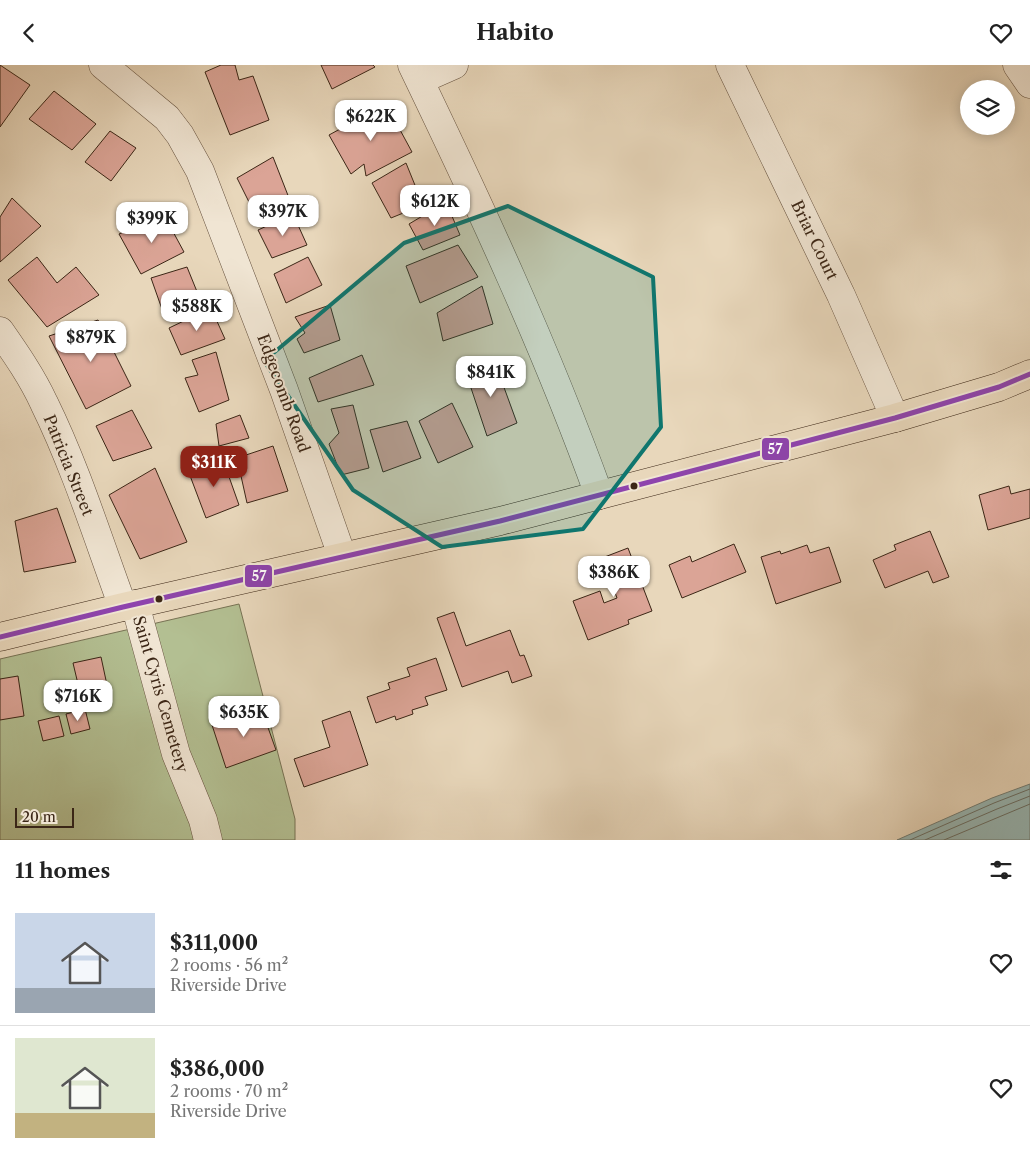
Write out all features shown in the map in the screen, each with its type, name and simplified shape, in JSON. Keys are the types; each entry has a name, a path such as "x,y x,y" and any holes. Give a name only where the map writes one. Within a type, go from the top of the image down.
{"main road":[{"path":"0,637 129,605 500,521 895,418 999,387 1030,374"}],"street":[{"name":"Edgecomb Road","path":"103,65 168,118 200,171 284,390 342,556"},
{"path":"454,65 416,73 526,310 572,417 599,495"},
{"name":"Briar Court","path":"730,65 841,295 895,418"},
{"name":"Patricia Street","path":"0,331 22,362 44,403 129,605"},
{"name":"Saint Cyris Cemetery","path":"129,605 176,754 203,820 208,840"}],"highlighted area":[{"path":"508,206 653,277 661,427 583,529 442,547 353,490 264,361 404,243"}],"green space":[{"path":"239,604 295,819 295,840 0,840 0,659"}],"water":[{"path":"1030,784 1030,840 897,840 992,798"}],"building":[{"path":"0,65 30,85 0,127"},
{"path":"221,65 235,65 239,80 253,76 269,120 230,135 205,72"},
{"path":"321,65 373,65 375,67 332,89"},
{"path":"54,91 96,124 72,150 29,119"},
{"path":"386,104 412,152 366,176 364,164 351,174 329,135"},
{"path":"110,131 136,148 111,181 85,162"},
{"path":"273,157 289,198 253,210 237,178"},
{"path":"406,163 423,205 391,218 372,183"},
{"path":"12,198 41,226 0,262 0,217"},
{"path":"446,202 460,235 423,250 409,224"},
{"path":"293,214 307,245 272,258 258,230"},
{"path":"164,215 184,252 141,274 119,234"},
{"path":"458,245 478,277 420,303 406,266"},
{"path":"37,257 57,283 76,267 99,295 47,327 8,280"},
{"path":"308,257 322,285 286,303 274,274"},
{"path":"187,267 200,299 163,312 151,278"},
{"path":"482,286 493,324 443,341 437,313"},
{"path":"330,305 340,340 304,353 297,339 305,333 295,317"},
{"path":"211,308 225,339 181,355 169,328"},
{"path":"98,320 131,386 86,409 49,336"},
{"path":"216,352 229,400 199,412 185,378 198,375 192,360"},
{"path":"362,355 374,385 318,402 309,378"},
{"path":"494,360 517,423 487,436 466,373"},
{"path":"452,403 473,447 438,463 419,421"},
{"path":"353,405 369,468 341,475 329,444 339,433 331,409"},
{"path":"132,410 152,448 113,461 96,426"},
{"path":"240,415 249,438 219,446 216,424"},
{"path":"407,421 421,458 383,472 370,430"},
{"path":"273,446 288,491 247,503 237,458"},
{"path":"222,457 239,505 206,518 189,473"},
{"path":"155,468 187,542 140,559 109,495"},
{"path":"1009,486 1011,494 1030,489 1030,518 988,530 979,495"},
{"path":"57,508 76,562 24,572 15,521"},
{"path":"930,531 949,577 933,583 928,571 885,588 873,560 896,550 894,545"},
{"path":"734,544 746,572 682,598 669,565 690,556 692,562"},
{"path":"807,545 810,553 829,547 841,582 776,604 761,557 780,551 781,554"},
{"path":"628,548 652,611 628,620 629,624 588,640 573,601 600,591 604,603 617,598 602,558"},
{"path":"454,612 466,646 510,630 520,656 524,655 532,676 512,683 508,671 462,687 437,618"},
{"path":"101,657 110,699 83,705 73,663"},
{"path":"436,658 447,690 425,697 428,705 412,710 413,714 396,720 395,716 376,723 367,697 390,689 388,683 410,676 407,668"},
{"path":"18,676 24,716 0,720 0,679"},
{"path":"261,708 276,750 226,768 212,725"},
{"path":"85,709 90,729 71,734 66,714"},
{"path":"350,711 368,765 304,787 294,759 330,747 322,721"},
{"path":"59,716 64,736 43,741 38,721"}],"transit line":[{"name":"57","path":"0,637 500,521 895,418 999,387 1030,374"}]}
